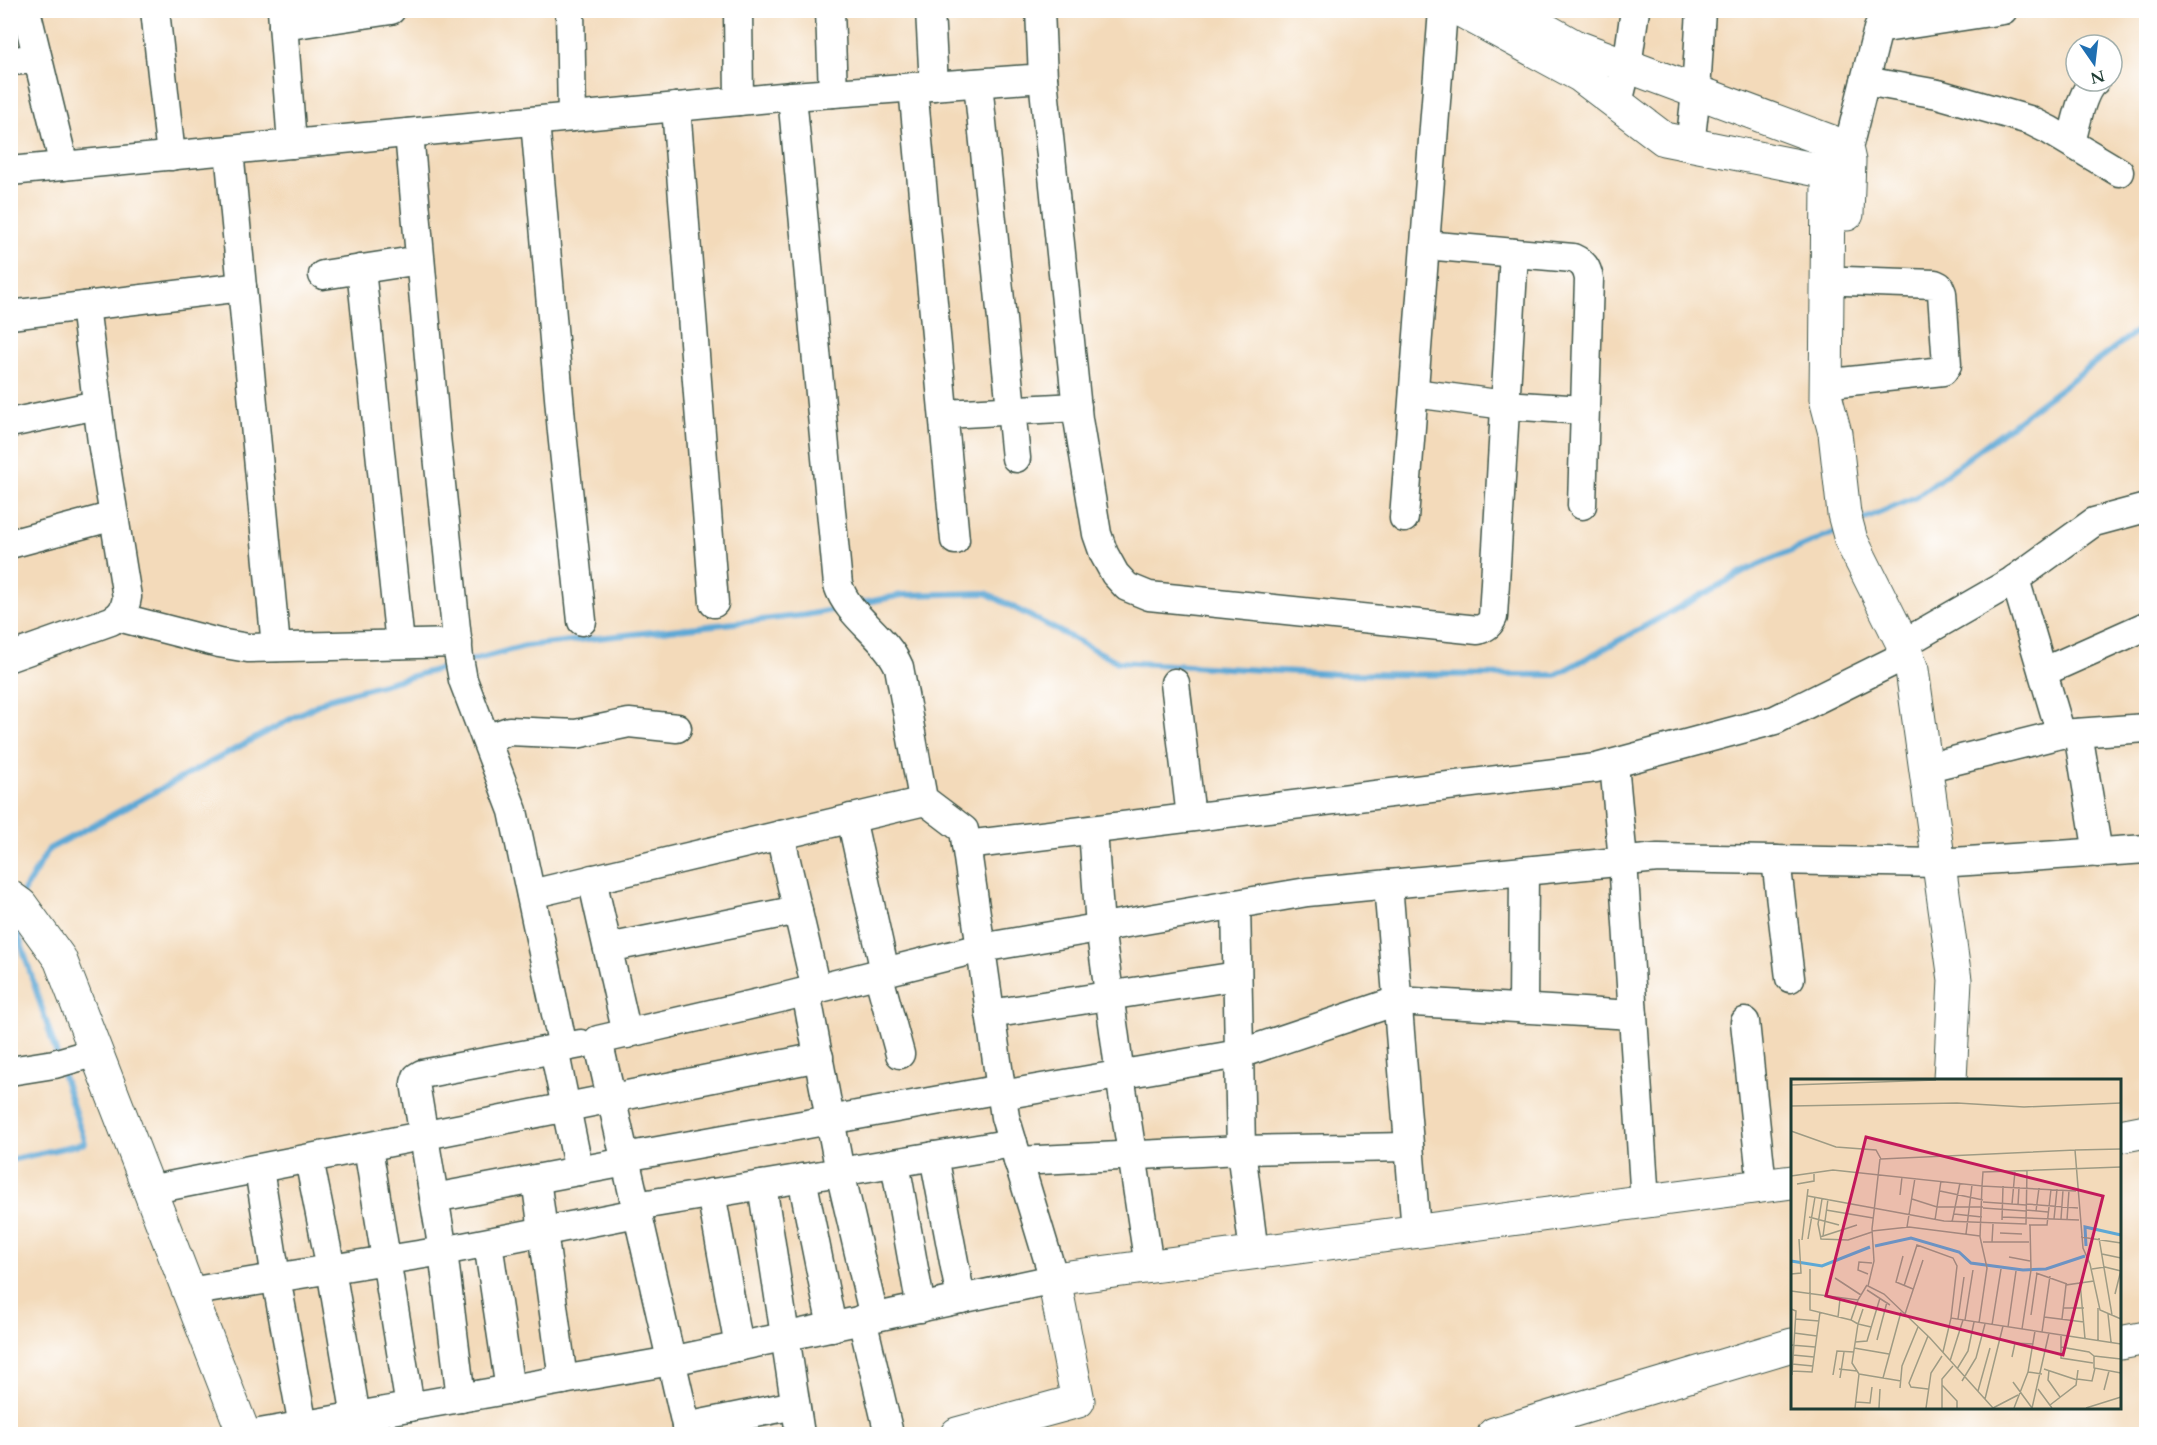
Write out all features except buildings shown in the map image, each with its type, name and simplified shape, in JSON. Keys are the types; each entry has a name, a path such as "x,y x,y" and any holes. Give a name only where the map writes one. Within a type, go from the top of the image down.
{"main road":[{"path":"1509,10 1574,46 1840,145 1847,152 1849,161 1845,281 1826,399 1835,433 1848,527 1905,649 1912,670 1955,980 1950,1079"},
{"path":"1473,14 1581,76 1664,140 1823,172 1827,179 1835,336 1841,382 1835,433"},
{"path":"16,901 60,958 89,1054 149,1190 244,1434"},
{"path":"2121,1136 2146,1131"},
{"path":"957,1434 1078,1401 1054,1279 1777,1184"},
{"path":"2121,1343 2146,1338"},
{"path":"1494,1434 1791,1345"}],"street":[{"path":"26,10 24,60 64,166"},
{"path":"155,10 171,156"},
{"path":"292,144 283,18 391,10"},
{"path":"570,10 573,117"},
{"path":"738,10 739,101"},
{"path":"830,10 833,93"},
{"path":"930,10 923,87 945,414 956,540"},
{"path":"1040,10 1043,78 1077,407 1097,534 1104,554 1115,574 1127,587 1149,596 1478,630 1485,628 1493,616 1514,253"},
{"path":"1404,518 1443,10"},
{"path":"1618,103 1627,66 1635,10"},
{"path":"1690,146 1701,10"},
{"path":"1827,179 1847,152 1879,20 2003,10"},
{"path":"10,171 792,96 1043,78"},
{"path":"1865,81 1938,94 2029,120 2071,142 2119,172"},
{"path":"978,83 1016,458"},
{"path":"2071,142 2086,93"},
{"path":"254,1434 671,1361 1054,1279 1005,1117 964,830 923,799 899,667 889,650 843,599 838,585 792,96"},
{"path":"676,107 714,603"},
{"path":"535,121 562,432 582,621"},
{"path":"409,133 460,660 513,811 531,894 559,1048 565,1107 579,1171"},
{"path":"229,150 276,647"},
{"path":"1425,245 1573,258 1582,262 1587,269 1589,279 1581,505"},
{"path":"323,275 420,260"},
{"path":"361,269 400,644"},
{"path":"1841,382 1943,371 1947,365 1942,293 1939,286 1845,281"},
{"path":"10,315 242,287"},
{"path":"85,306 127,597 126,605 118,617"},
{"path":"1414,393 1505,405 1584,410"},
{"path":"10,423 98,405"},
{"path":"945,414 1077,407"},
{"path":"966,845 1585,770 1775,720 1905,649 2015,579 2094,522 2146,508"},
{"path":"10,544 114,516"},
{"path":"2015,579 2043,672 2070,734 2098,853"},
{"path":"10,657 118,617 234,646 400,644 460,660"},
{"path":"2043,672 2146,627"},
{"path":"1175,683 1191,817"},
{"path":"486,739 509,731 576,735 629,723 677,728"},
{"path":"1925,768 2070,734 2146,728"},
{"path":"1614,764 1623,861 1645,1202"},
{"path":"531,894 925,801"},
{"path":"851,818 900,1054"},
{"path":"1094,830 1100,927 1149,1266"},
{"path":"780,835 798,910 819,1057 889,1434"},
{"path":"461,1398 443,1251 415,1089 417,1077 422,1074 627,1034 981,948 1307,892 1658,858 1939,863 2146,849"},
{"path":"1776,860 1790,978"},
{"path":"1523,1009 1524,871"},
{"path":"592,879 627,1034"},
{"path":"1388,884 1416,1232"},
{"path":"1236,904 1241,1150 1254,1253"},
{"path":"608,948 798,910"},
{"path":"990,1014 1238,976"},
{"path":"434,1197 579,1171 831,1119 1120,1075 1239,1054 1397,1001 1633,1015"},
{"path":"1745,1022 1777,1184"},
{"path":"598,1040 687,1431 795,1405"},
{"path":"10,1071 54,1064 89,1054"},
{"path":"149,1190 819,1057"},
{"path":"188,1292 488,1243 711,1193 934,1156 1016,1152 1132,1154 1409,1147"},
{"path":"368,1148 410,1407"},
{"path":"934,1156 961,1299"},
{"path":"309,1159 331,1269 356,1417"},
{"path":"895,1162 921,1308"},
{"path":"259,1169 303,1426"},
{"path":"802,1178 832,1327"},
{"path":"536,1179 563,1380"},
{"path":"762,1185 800,1434"},
{"path":"711,1193 739,1347"},
{"path":"488,1243 510,1390"}],"waterway":[{"path":"1856,523 1916,497 2146,324"},
{"path":"858,604 902,595 986,593 1118,662 1336,674 1556,675 1749,569 1838,531"},
{"path":"466,662 525,646 806,615 842,608"},
{"path":"22,894 49,849 328,699 454,665"},
{"path":"13,919 57,1055"},
{"path":"10,1160 85,1143 61,1070"}]}
